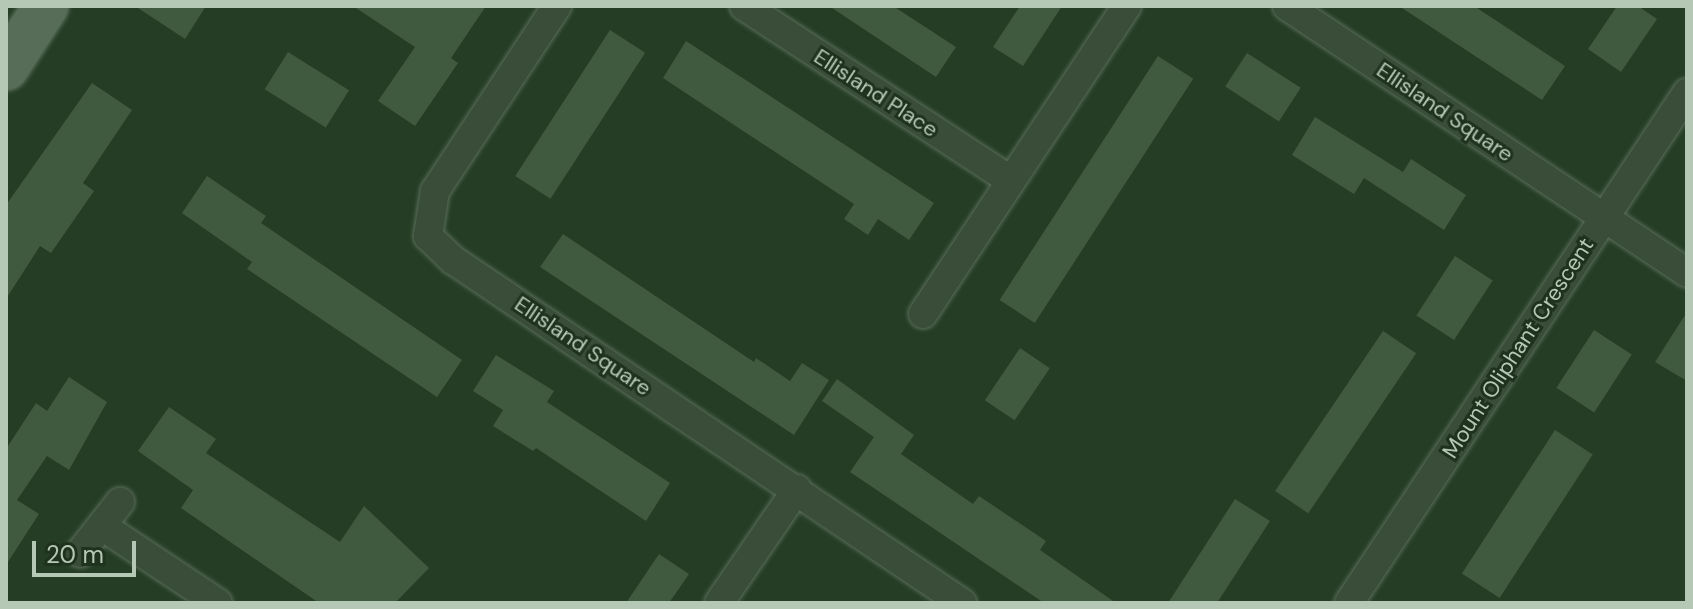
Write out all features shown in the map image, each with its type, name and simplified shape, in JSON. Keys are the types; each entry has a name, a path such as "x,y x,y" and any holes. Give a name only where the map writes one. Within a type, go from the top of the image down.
{"main road":[{"path":"6,68 46,6"}],"street":[{"name":"Ellisland Square","path":"557,6 435,191 428,236 453,260 962,603"},
{"name":"Ellisland Place","path":"744,6 1008,179"},
{"path":"923,314 1008,179 1127,6"},
{"name":"Ellisland Square","path":"1287,6 1687,273"},
{"name":"Mount Oliphant Crescent","path":"1349,603 1687,93"},
{"path":"719,603 797,489"},
{"path":"80,553 120,502"},
{"path":"102,526 218,603"}],"building":[{"path":"135,6 206,6 185,39"},
{"path":"353,6 486,6 451,58 458,63 415,126 378,101 415,47"},
{"path":"829,6 893,6 956,47 936,77"},
{"path":"1020,6 1062,6 1023,66 993,47"},
{"path":"1399,6 1474,6 1565,66 1542,100"},
{"path":"1617,6 1638,6 1657,19 1621,72 1588,49"},
{"path":"610,30 645,53 550,199 515,176"},
{"path":"686,41 934,203 909,240 878,219 868,235 844,219 854,204 663,78"},
{"path":"288,52 349,90 326,127 265,89"},
{"path":"1247,53 1301,88 1279,121 1225,87"},
{"path":"1158,56 1193,79 1035,323 1000,300"},
{"path":"92,83 132,110 83,183 94,191 51,253 40,246 6,299 6,205"},
{"path":"1315,117 1403,172 1411,159 1466,195 1444,230 1364,178 1354,194 1292,155"},
{"path":"207,176 266,216 261,223 462,360 437,397 247,269 252,262 182,213"},
{"path":"563,234 754,362 756,358 790,381 802,363 829,380 794,435 540,267"},
{"path":"1455,256 1493,281 1454,340 1416,316"},
{"path":"1687,312 1687,381 1655,362"},
{"path":"1594,330 1632,355 1594,412 1556,388"},
{"path":"1383,331 1416,353 1308,513 1275,491"},
{"path":"1020,348 1050,368 1015,420 985,400"},
{"path":"496,355 554,391 547,402 670,483 646,521 536,448 533,451 493,426 503,410 473,391"},
{"path":"69,377 107,402 69,470 47,456 17,500 39,514 6,565 6,449 36,403 47,411"},
{"path":"837,379 914,435 901,454 973,504 979,496 1046,541 1040,550 1116,603 1044,603 850,472 874,437 822,401"},
{"path":"169,407 216,439 206,453 340,542 364,506 429,568 395,603 319,603 181,508 193,490 138,451"},
{"path":"1555,430 1593,455 1500,598 1462,573"},
{"path":"1235,499 1270,521 1217,603 1168,603"},
{"path":"659,554 689,574 669,603 626,603"}]}
